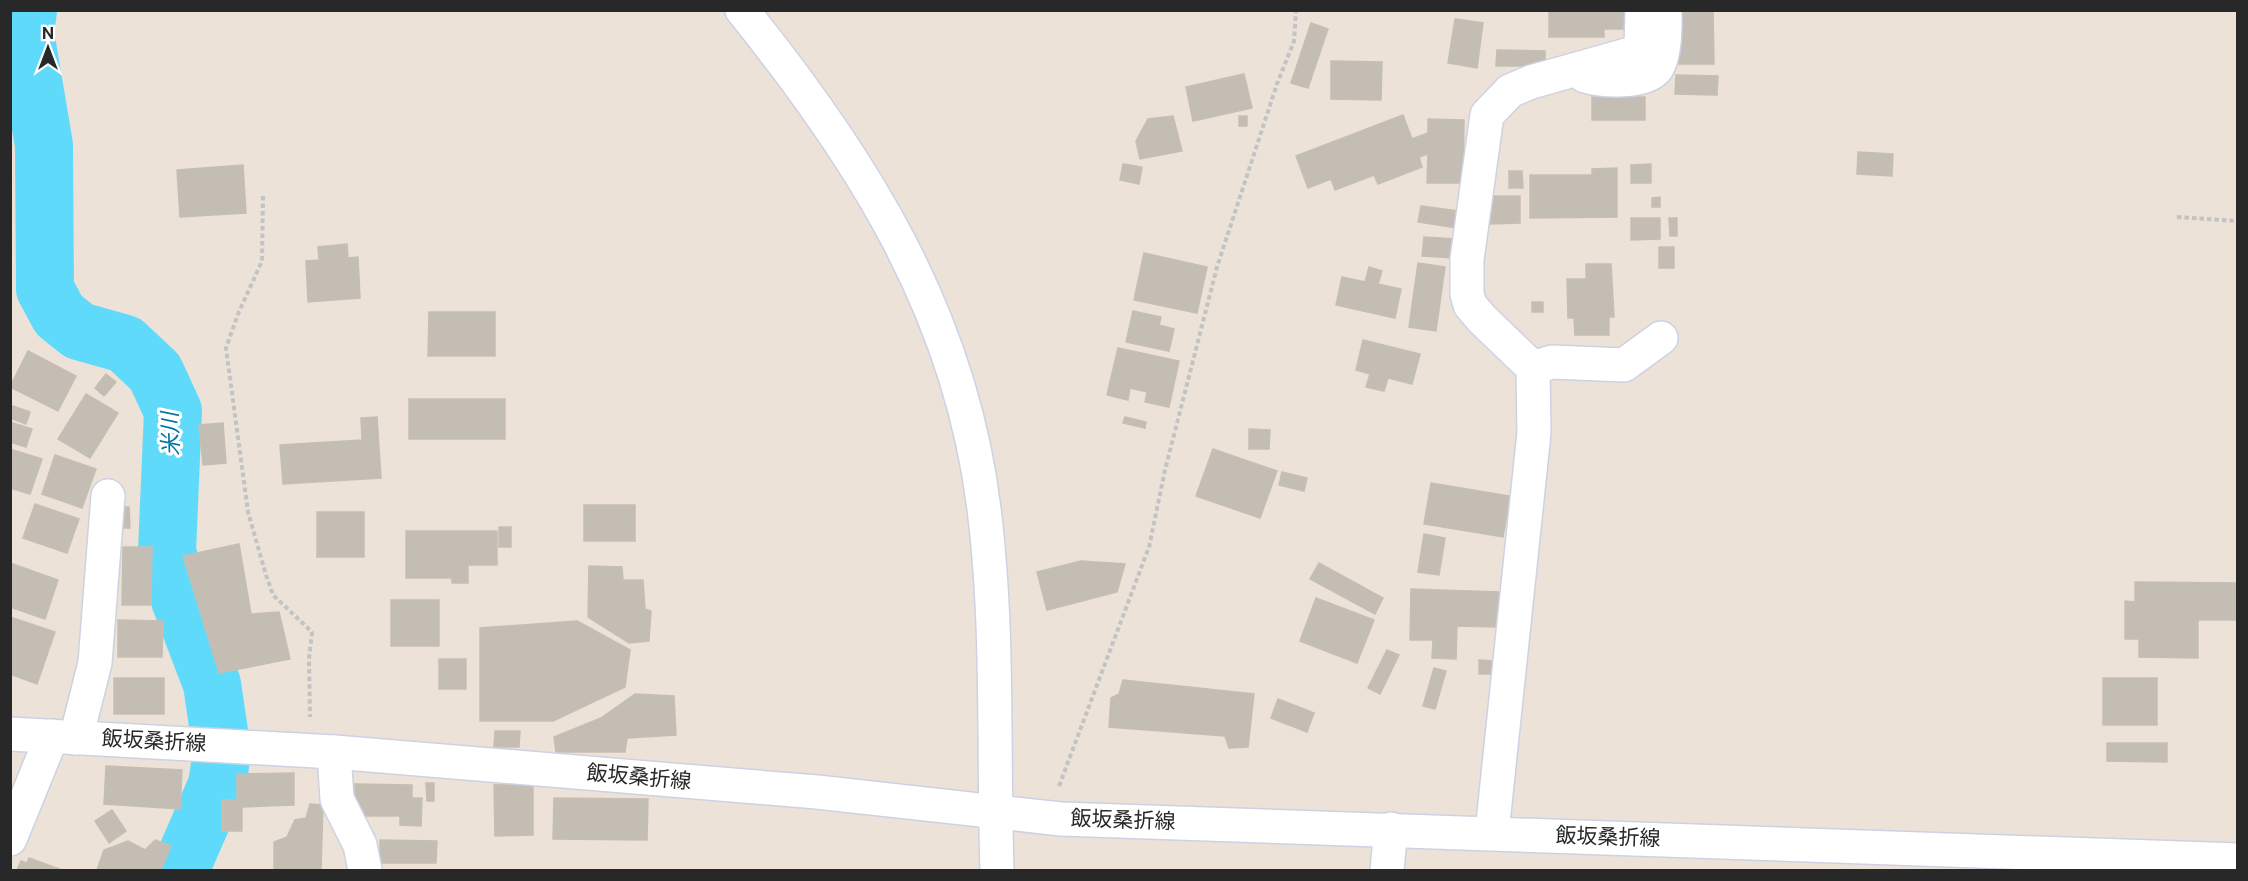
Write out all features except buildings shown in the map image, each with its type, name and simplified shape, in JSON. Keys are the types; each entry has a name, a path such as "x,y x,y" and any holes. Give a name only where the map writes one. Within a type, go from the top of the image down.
{"street":[{"path":"742,10 792,73 846,148 895,231 939,328 967,420 984,507 993,605 997,870"},
{"path":"1492,832 1534,433 1533,368 1482,319 1470,304 1467,294 1467,259 1484,127 1493,106 1510,91 1634,53 1641,47 1642,10"},
{"path":"1572,72 1599,81 1648,75 1657,68 1665,10"},
{"path":"1533,368 1552,362 1624,365 1661,338"},
{"path":"10,839 64,737 94,663 108,496"},
{"name":"飯坂桑折線","path":"10,734 319,751 817,792 1047,817 2238,860"},
{"path":"319,751 337,799 360,845 365,870"},
{"path":"1387,870 1391,829"}],"path":[{"path":"1047,817 1149,547 1165,470 1217,267 1277,84 1294,41 1296,10"},
{"path":"263,196 262,261 238,314 226,348 249,512 266,575 273,595 312,632 309,659 310,716 319,751"},
{"path":"2177,217 2238,221"}],"waterway":[{"name":"米川","path":"28,10 25,33 44,145 45,289 59,315 79,331 125,344 155,372 173,411 167,551 180,600 212,684 222,752 217,785 180,870"}]}
